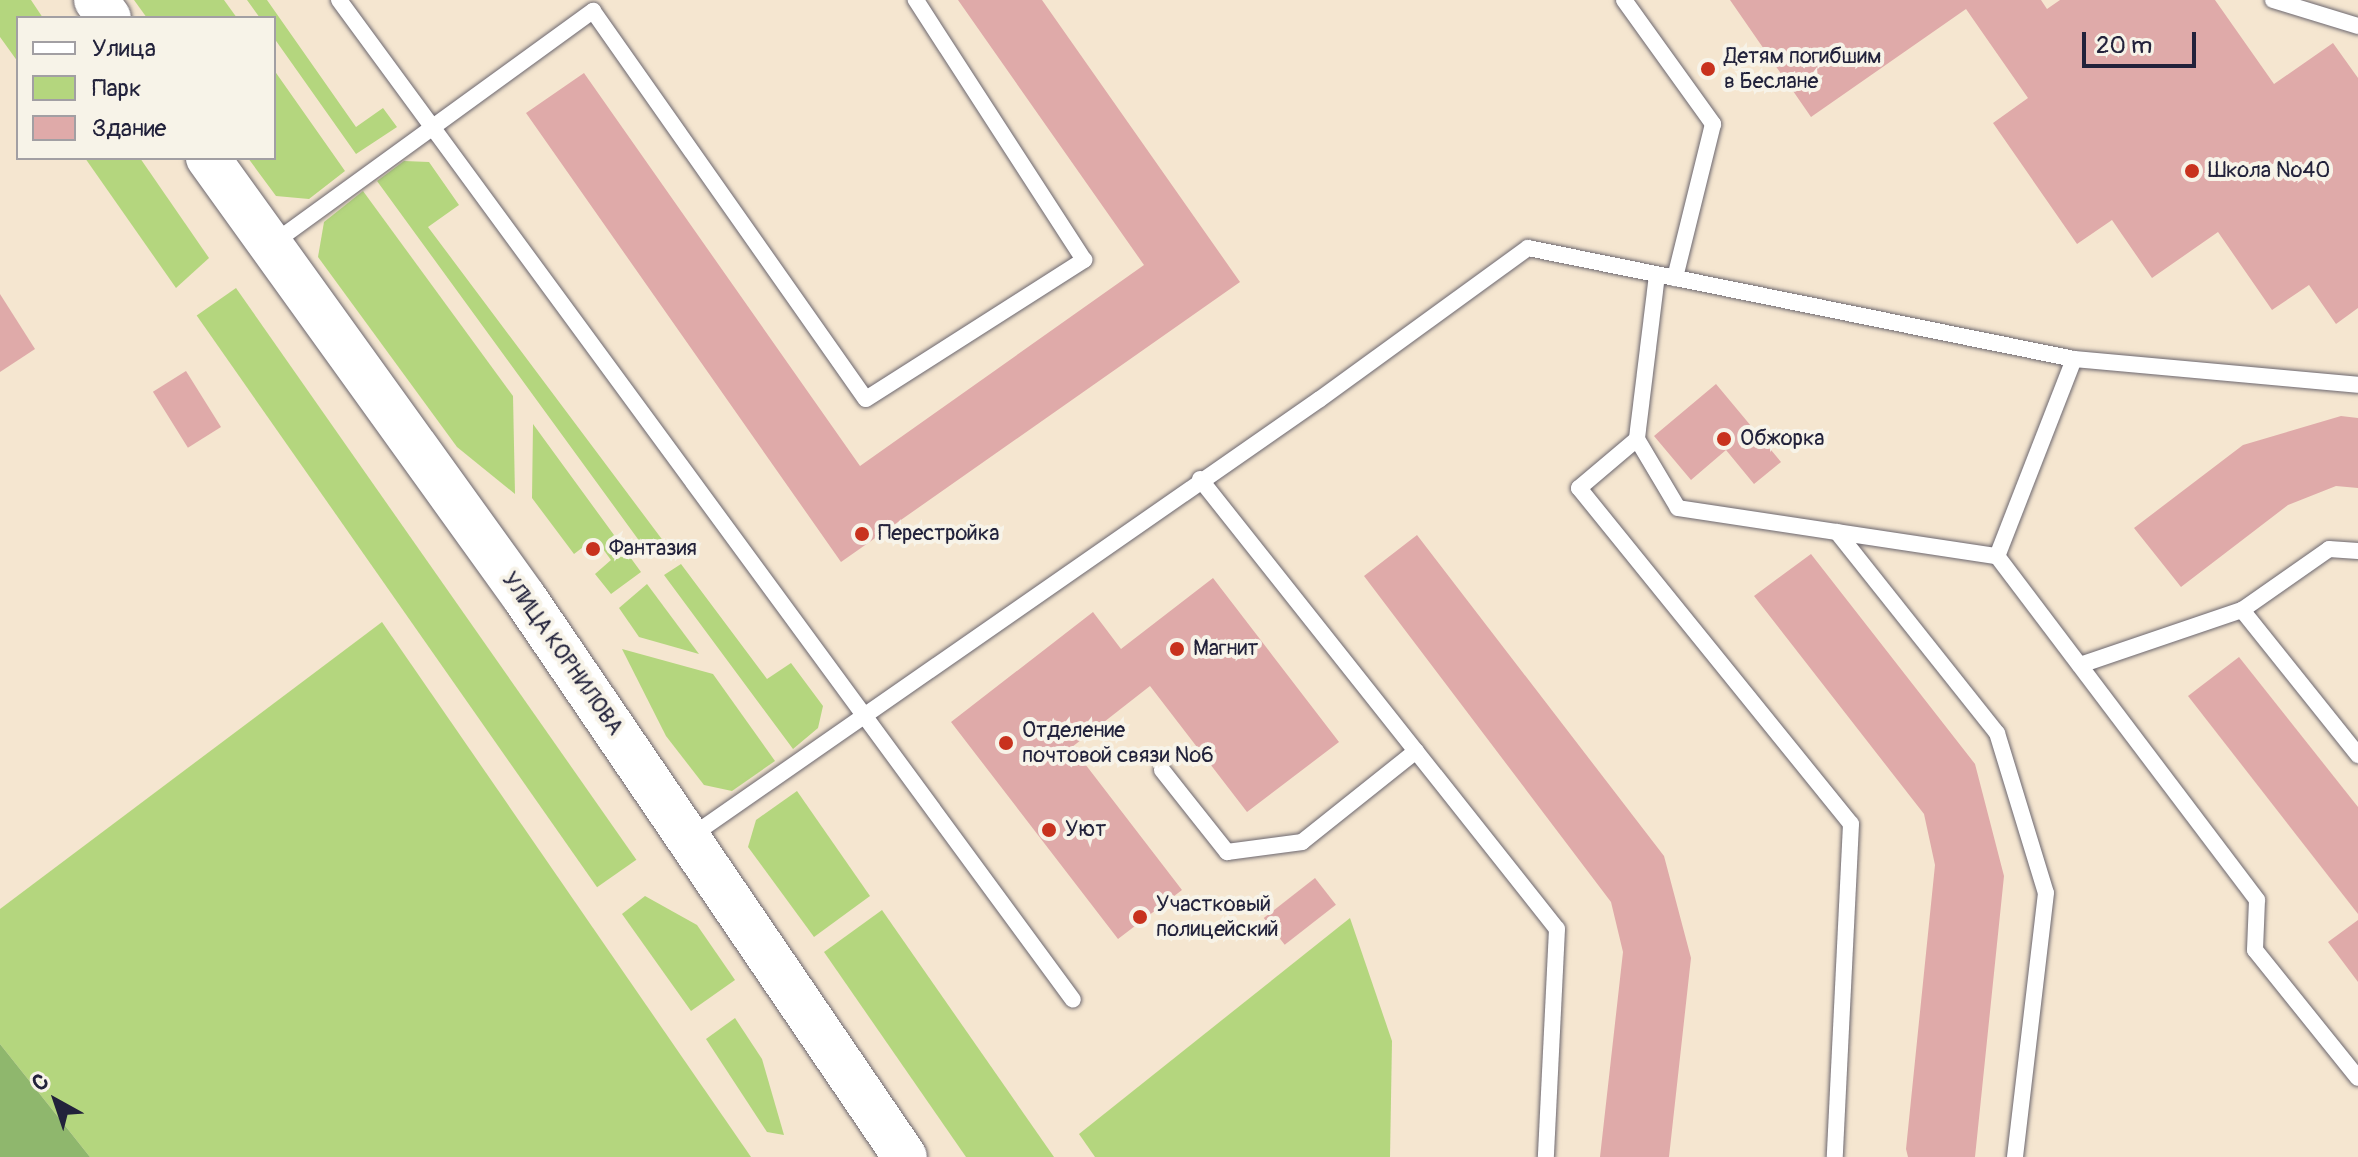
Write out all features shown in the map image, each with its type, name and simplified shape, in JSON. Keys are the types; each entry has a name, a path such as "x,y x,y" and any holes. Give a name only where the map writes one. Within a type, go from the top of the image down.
{"main road":[{"name":"УЛИЦА КОРНИЛОВА","path":"209,160 524,597 905,1157"}],"lane":[{"path":"339,0 429,128 723,520 862,717 1073,1000"},
{"path":"270,245 589,6 866,399 1084,260 916,0"},
{"path":"1624,0 1713,124 1675,278"},
{"path":"2273,0 2358,26"},
{"path":"688,838 1200,479 1320,399 1528,248 2074,359 2358,385"},
{"path":"1657,275 1637,439 1678,508 1997,556 2257,900 2255,950 2358,1078"},
{"path":"1997,556 2074,359"},
{"path":"1637,439 1579,488 1851,824 1835,1157"},
{"path":"1200,479 1557,929 1546,1157"},
{"path":"1837,532 1997,733 2046,893 2015,1157"},
{"path":"2080,665 2242,610 2329,549 2358,551"},
{"path":"2242,610 2358,755"},
{"path":"1162,770 1227,852 1302,842 1416,751"}],"green space":[{"path":"0,0 31,0 42,16 16,16 16,59 0,37"},
{"path":"134,0 224,0 236,16 146,16"},
{"path":"247,0 267,0 356,127 383,108 397,127 356,154 276,41 276,16 259,16"},
{"path":"276,73 345,171 309,199 276,196 249,160 276,160"},
{"path":"86,160 141,160 209,258 176,288"},
{"path":"404,161 429,162 459,205 428,227 667,546 651,557 377,181"},
{"path":"363,191 513,396 515,494 457,447 318,257 324,222"},
{"path":"236,288 636,860 597,887 197,316"},
{"path":"533,424 641,572 611,594 595,574 611,560 595,538 574,554 532,498"},
{"path":"681,564 767,679 791,663 823,706 818,728 793,749 664,575"},
{"path":"647,584 699,654 639,637 619,608"},
{"path":"382,622 751,1157 90,1157 0,1044 0,909"},
{"path":"622,649 713,674 775,761 732,791 704,785 666,736"},
{"path":"797,791 870,896 814,937 748,847 756,820"},
{"path":"645,896 697,925 735,980 691,1011 622,914"},
{"path":"882,910 1054,1157 966,1157 824,952"},
{"path":"1350,918 1392,1041 1390,1157 1095,1157 1079,1134"},
{"path":"735,1018 762,1059 784,1135 767,1132 706,1039"},
{"path":"0,1044 90,1157 0,1157"}],"building":[{"path":"958,0 1042,0 1240,282 841,562 526,113 584,73 860,466 1144,265"},
{"name":"Школа №40","path":"1730,0 2041,0 2047,9 2060,0 2215,0 2274,84 2333,43 2358,78 2358,308 2336,324 2309,285 2272,310 2218,232 2152,278 2112,220 2077,244 1993,123 2028,98 1966,9 1811,117"},
{"path":"0,294 35,349 0,372"},
{"path":"186,371 221,427 188,448 153,392"},
{"path":"1716,384 1781,462 1754,484 1726,450 1691,480 1654,436"},
{"path":"2341,416 2358,418 2358,488 2336,486 2288,505 2181,587 2134,528 2243,445"},
{"path":"1417,535 1664,856 1691,958 1669,1157 1600,1157 1623,952 1611,902 1364,576"},
{"path":"1811,554 1975,764 2004,876 1975,1157 1908,1157 1906,1149 1935,865 1924,814 1754,596"},
{"path":"1213,578 1339,742 1247,812 1150,686 1072,747 1182,890 1118,939 951,722 1093,612 1121,649"},
{"path":"2239,657 2358,807 2358,914 2188,696"},
{"path":"1315,878 1336,905 1285,945 1264,918"},
{"path":"2358,920 2358,982 2328,942"}],"place":[{"name":"Детям погибшим в Беслане","path":"1708,69"},
{"name":"Школа №40","path":"2192,171"},
{"name":"Обжорка","path":"1724,439"},
{"name":"Перестройка","path":"862,534"},
{"name":"Фантазия","path":"593,549"},
{"name":"Магнит","path":"1177,649"},
{"name":"Отделение почтовой связи №6","path":"1006,743"},
{"name":"Уют","path":"1049,830"},
{"name":"Участковый полицейский","path":"1140,917"}]}
